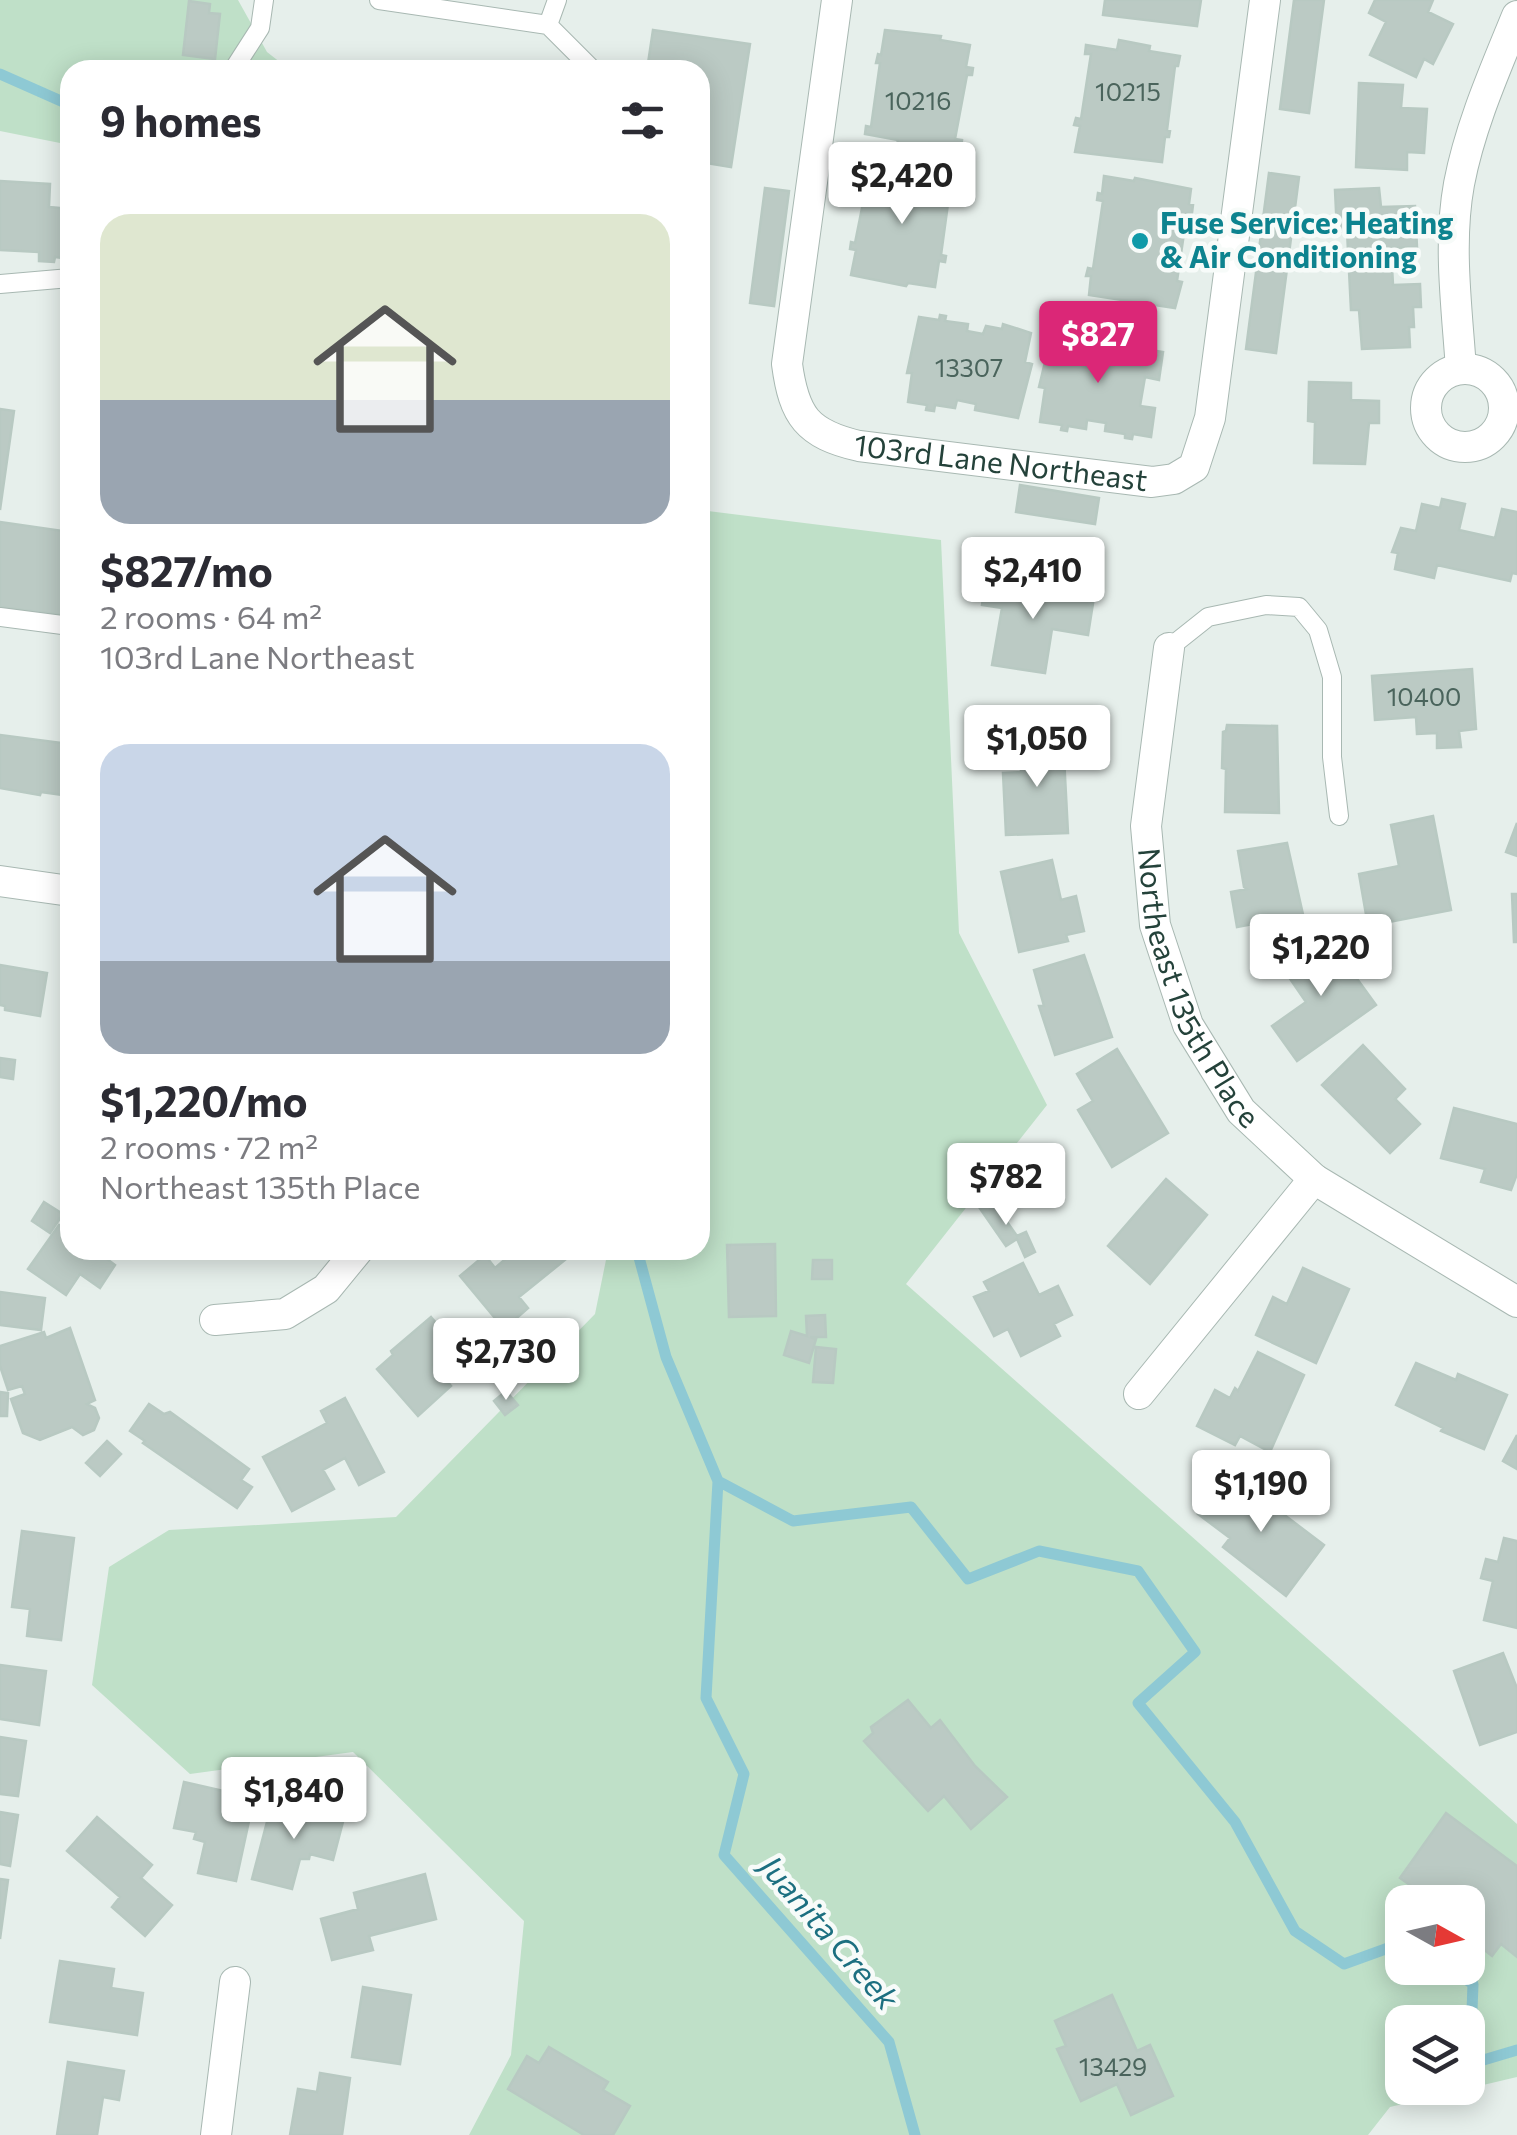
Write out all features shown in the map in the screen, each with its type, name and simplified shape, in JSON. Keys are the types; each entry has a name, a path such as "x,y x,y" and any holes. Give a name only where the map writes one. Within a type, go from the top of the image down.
{"street":[{"name":"103rd Lane Northeast","path":"837,0 787,364 792,398 808,423 832,440 859,446 1152,482 1174,479 1194,467 1210,418 1265,0"},
{"path":"1462,369 1455,275 1459,185 1484,99 1517,16"},
{"name":"Northeast 135th Place","path":"1170,648 1146,826 1154,925 1188,1024 1241,1111 1314,1179 1517,1302"},
{"path":"0,881 60,890"},
{"path":"1139,1394 1314,1179"},
{"path":"215,1320 285,1314 326,1290 350,1260"},
{"path":"216,2135 236,1982"}],"lane":[{"path":"239,60 260,28 264,0"},
{"path":"379,0 548,26 582,60"},
{"path":"548,26 556,0"},
{"path":"0,284 60,279"},
{"path":"1170,648 1208,617 1266,606 1299,607 1318,630 1332,677 1332,756 1338,816"},
{"path":"0,617 60,625"}],"green space":[{"path":"0,0 238,0 267,52 277,60 60,60 60,143 0,131"},
{"path":"710,511 941,540 959,933 1047,1105 906,1284 1517,1824 1517,2077 1485,2085 1485,2005 1385,2005 1385,2105 1398,2105 1390,2107 1368,2135 469,2135 511,2055 524,1921 353,1752 190,1774 92,1685 109,1567 169,1530 396,1517 595,1314 606,1260 710,1260"}],"building":[{"path":"1105,0 1201,0 1197,26 1103,15"},
{"path":"1294,0 1324,0 1309,113 1280,109"},
{"path":"1375,0 1433,0 1428,12 1453,24 1433,64 1424,59 1416,77 1370,55 1386,22 1369,13"},
{"path":"189,1 210,4 209,13 220,14 215,59 183,55"},
{"path":"653,30 750,44 731,167 710,164 710,60 648,60"},
{"path":"885,30 941,36 940,40 970,45 966,67 973,68 972,75 967,75 955,139 962,140 961,149 929,143 927,152 896,147 898,140 865,134 866,126 871,127 880,63 876,63"},
{"path":"1119,40 1150,46 1149,51 1180,56 1175,66 1167,130 1170,131 1169,137 1165,137 1162,162 1075,152 1080,126 1074,125 1076,118 1081,119 1091,54 1085,54 1086,45 1117,50"},
{"path":"1359,83 1403,85 1401,108 1427,109 1424,153 1407,152 1407,170 1356,167"},
{"path":"895,165 956,183 955,191 950,189 941,255 946,256 945,262 939,261 935,287 908,283 906,286 851,275 856,250 850,249 851,242 855,243 868,178 861,176 863,167 893,173"},
{"path":"1269,173 1299,177 1276,353 1246,349"},
{"name":"Fuse Service: Heating & Air Conditioning","path":"1104,176 1191,189 1192,213 1187,213 1177,281 1182,282 1175,308 1089,295 1091,276 1086,276 1088,268 1093,269 1103,201 1097,200 1098,193 1102,194"},
{"path":"0,181 50,184 49,207 60,208 60,258 55,257 54,262 39,261 39,252 0,250"},
{"path":"765,188 789,191 774,306 750,303"},
{"path":"1379,188 1381,207 1415,206 1417,247 1391,248 1393,285 1420,284 1421,307 1413,307 1410,347 1362,349 1359,310 1351,310 1347,231 1337,232 1335,190"},
{"path":"940,315 946,316 945,321 968,324 967,331 983,334 986,326 1002,329 1003,324 1031,333 1025,362 1032,364 1018,418 975,410 976,404 957,400 955,408 935,405 934,411 926,410 927,405 908,402 912,373 907,373 919,317 939,320"},
{"path":"1074,335 1081,336 1080,340 1098,342 1097,350 1114,353 1116,345 1137,348 1137,344 1163,352 1159,380 1145,377 1140,406 1155,408 1151,437 1133,434 1132,439 1125,438 1125,434 1105,431 1106,423 1087,420 1086,429 1068,426 1067,431 1061,430 1062,425 1040,422 1045,388 1039,387 1051,337 1072,340"},
{"path":"1309,382 1351,383 1351,400 1379,401 1379,423 1369,423 1365,464 1314,463 1315,422 1308,421"},
{"path":"0,409 14,411 0,510"},
{"path":"1020,485 1099,498 1095,524 1016,512"},
{"path":"1442,499 1465,504 1459,530 1495,538 1502,509 1517,512 1517,574 1512,573 1510,581 1437,565 1434,578 1395,569 1398,553 1392,552 1401,528 1416,531 1422,504 1440,508"},
{"path":"0,522 60,531 60,615 0,607"},
{"path":"986,580 1094,597 1088,635 1052,629 1045,673 992,665 1002,608 982,605"},
{"path":"1472,669 1476,729 1459,731 1461,747 1437,748 1437,733 1417,734 1416,717 1375,720 1372,676"},
{"path":"1227,725 1277,726 1279,813 1225,812 1226,769 1222,768 1223,732"},
{"path":"0,735 60,743 60,795 0,788"},
{"path":"1063,738 1068,833 1006,835 1003,773 1021,772 1019,740"},
{"path":"989,746 1006,747 1006,763 989,763"},
{"path":"1433,816 1451,910 1368,926 1359,874 1399,866 1391,825"},
{"path":"1517,823 1517,856 1506,852"},
{"path":"1287,843 1304,919 1237,927 1231,892 1247,889 1238,851"},
{"path":"1052,860 1061,900 1076,896 1084,931 1066,935 1068,941 1019,952 1001,872"},
{"path":"1512,894 1517,894 1517,942 1514,942"},
{"path":"1326,936 1376,1005 1297,1061 1272,1026 1306,1002 1282,967"},
{"path":"1084,955 1112,1037 1055,1055 1039,1006 1044,1006 1034,970"},
{"path":"0,965 47,973 40,1016 5,1010 0,1005"},
{"path":"1363,1045 1405,1089 1395,1099 1420,1124 1390,1153 1322,1085"},
{"path":"1117,1049 1168,1133 1112,1167 1078,1110 1093,1101 1077,1074"},
{"path":"0,1058 15,1060 13,1079 0,1077"},
{"path":"1454,1108 1517,1124 1517,1174 1511,1190 1481,1182 1485,1169 1441,1158"},
{"path":"1166,1179 1207,1215 1150,1284 1108,1246"},
{"path":"991,1199 1017,1236 1026,1232 1035,1252 1025,1257 1017,1239 1006,1246 979,1207"},
{"path":"44,1202 60,1212 50,1233 32,1221"},
{"path":"59,1225 60,1260 108,1260 115,1265 100,1288 80,1274 66,1295 28,1269"},
{"path":"775,1244 776,1316 729,1317 727,1245"},
{"path":"479,1260 489,1260 495,1268 504,1260 565,1260 519,1297 528,1308 504,1329 460,1276"},
{"path":"813,1260 832,1260 832,1279 812,1279"},
{"path":"1023,1263 1039,1295 1058,1286 1072,1315 1054,1324 1060,1336 1021,1356 1008,1329 994,1336 974,1297 989,1291 984,1282"},
{"path":"1303,1268 1349,1289 1316,1363 1256,1335 1273,1297 1287,1304"},
{"path":"0,1292 45,1298 41,1330 0,1325"},
{"path":"825,1315 826,1337 810,1337 816,1339 809,1363 784,1355 791,1331 807,1336 806,1316"},
{"path":"431,1317 456,1346 433,1365 451,1386 418,1416 377,1369 393,1355 391,1351"},
{"path":"70,1328 95,1400 87,1404 95,1408 99,1418 94,1430 83,1435 72,1427 40,1440 23,1433 11,1399 25,1394 22,1386 8,1390 0,1366 0,1346 44,1332 46,1338"},
{"path":"816,1347 836,1349 833,1383 813,1382"},
{"path":"1258,1352 1304,1375 1270,1452 1240,1436 1235,1445 1197,1426 1215,1390 1230,1398 1235,1388 1238,1391"},
{"path":"1416,1363 1456,1380 1458,1374 1507,1395 1484,1449 1441,1431 1443,1428 1396,1405"},
{"path":"506,1391 518,1405 505,1415 494,1401"},
{"path":"0,1392 8,1393 7,1416 0,1416"},
{"path":"345,1398 384,1472 359,1485 345,1458 323,1470 334,1489 292,1511 263,1457 327,1423 321,1411"},
{"path":"149,1404 164,1414 170,1412 249,1469 241,1480 252,1487 237,1508 130,1431"},
{"path":"1517,1435 1517,1469 1503,1461"},
{"path":"107,1441 121,1454 100,1476 86,1463"},
{"path":"1229,1473 1324,1545 1286,1596 1223,1547 1230,1538 1198,1514"},
{"path":"22,1531 74,1538 61,1640 27,1636 30,1609 12,1607"},
{"path":"1504,1538 1517,1541 1517,1628 1484,1620 1493,1581 1481,1578 1486,1559 1498,1562"},
{"path":"1503,1653 1517,1688 1517,1732 1480,1745 1454,1671"},
{"path":"0,1665 46,1671 39,1725 0,1719"},
{"path":"908,1700 931,1728 940,1720 975,1766 1007,1797 971,1829 944,1796 928,1811 864,1741 873,1733 871,1727"},
{"path":"0,1737 26,1741 18,1796 0,1794"},
{"path":"184,1782 254,1798 236,1881 198,1873 205,1842 194,1839 196,1832 174,1828"},
{"path":"273,1799 344,1818 333,1860 310,1854 309,1859 300,1859 292,1889 252,1879"},
{"path":"0,1812 18,1815 10,1866 0,1864"},
{"path":"1446,1813 1517,1866 1517,1957 1501,1944 1492,1956 1485,1950 1485,1885 1410,1885 1400,1878"},
{"path":"97,1817 152,1865 141,1878 172,1905 145,1936 112,1907 120,1897 67,1851"},
{"path":"425,1874 436,1919 369,1936 373,1950 332,1960 321,1919 358,1909 354,1893"},
{"path":"0,1879 8,1880 0,1939"},
{"path":"60,1961 114,1969 111,1988 143,1993 137,2035 50,2022"},
{"path":"363,1987 411,1995 400,2064 352,2057"},
{"path":"1112,1995 1137,2051 1150,2045 1173,2096 1131,2115 1117,2084 1081,2101 1057,2049 1066,2046 1055,2021"},
{"path":"549,2047 608,2082 603,2090 630,2106 613,2135 584,2135 508,2089 527,2056 539,2063"},
{"path":"68,2062 124,2071 119,2100 103,2097 97,2135 57,2135"},
{"path":"320,2073 350,2078 342,2135 290,2135 298,2089 317,2092"}],"waterway":[{"name":"Juanita Creek","path":"0,74 60,101"},
{"name":"Juanita Creek","path":"640,1260 666,1357 718,1481 706,1698 744,1774 724,1855 889,2042 915,2135"},
{"path":"718,1481 793,1521 911,1507 968,1579 1039,1551 1138,1571 1195,1652 1138,1703 1235,1822 1295,1931 1344,1964 1385,1949"},
{"path":"1473,1985 1470,2064 1517,2050"}],"place":[{"name":"Fuse Service: Heating & Air Conditioning","path":"1140,241"}]}
